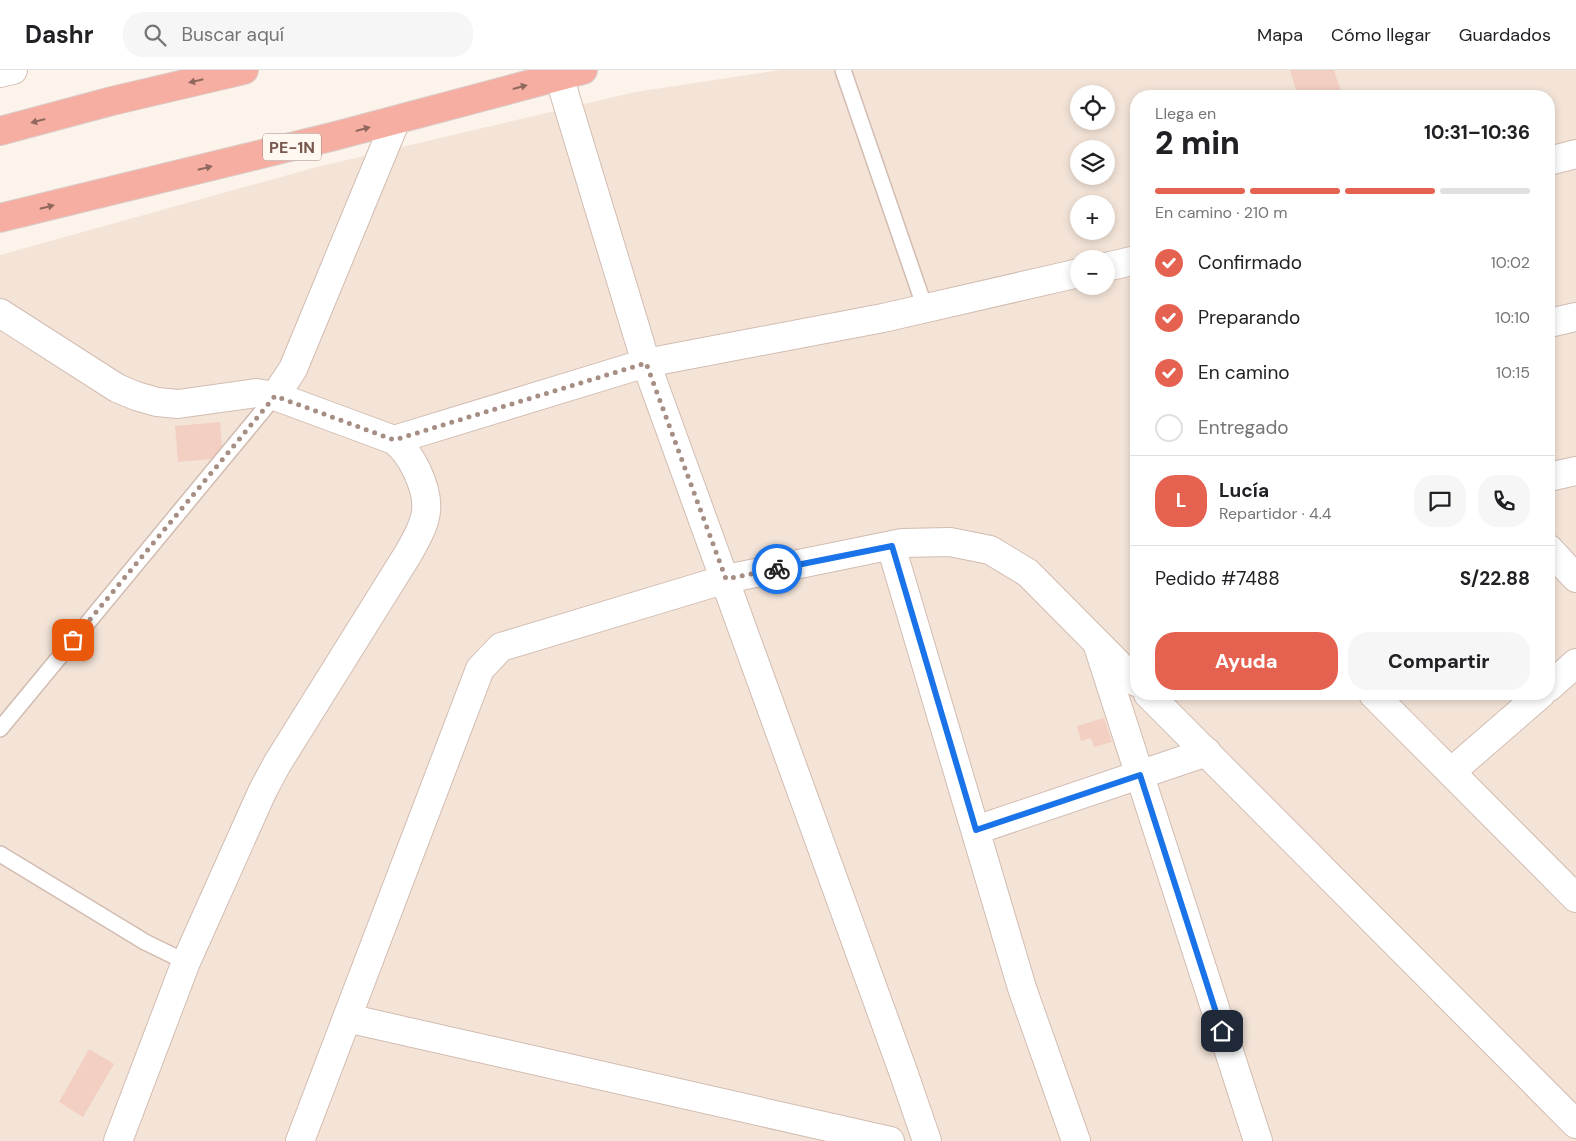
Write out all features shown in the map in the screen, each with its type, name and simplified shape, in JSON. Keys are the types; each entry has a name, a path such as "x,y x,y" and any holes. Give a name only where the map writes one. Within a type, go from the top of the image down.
{"highway":[{"path":"0,131 112,101 244,70"},
{"name":"PE-1N","path":"0,218 396,120 571,73"}],"street":[{"path":"0,73 13,70"},
{"path":"571,73 646,363 726,579 927,1141"},
{"path":"275,396 293,369 396,120"},
{"path":"1555,159 1576,154"},
{"path":"1115,265 1130,261"},
{"path":"394,440 646,363 883,318 1070,275"},
{"path":"0,313 117,388 136,396 157,402 178,404 256,393 275,396 394,440 406,450 423,484 428,503 424,522 408,554 277,764 263,790 186,962 118,1141"},
{"path":"1555,322 1576,317"},
{"path":"1555,476 1576,471"},
{"path":"300,1141 480,669 502,646 726,579 902,543 950,542 990,550 1028,573 1130,676"},
{"path":"892,546 1022,988 1076,1141"},
{"path":"1555,555 1576,578"},
{"path":"1097,642 1258,1141"},
{"path":"1555,682 1576,663"},
{"path":"1154,700 1576,1124"},
{"path":"1379,700 1451,772 1571,882"},
{"path":"1451,772 1534,700"},
{"path":"976,830 1207,752"},
{"path":"347,1018 890,1141"}],"lane":[{"path":"844,70 925,308"},
{"path":"0,729 275,396"},
{"path":"0,854 145,942 186,962"}],"shaded area":[{"path":"781,70 1576,70 1576,1141 0,1141 0,255 313,168 635,92"}],"building":[{"path":"1290,70 1334,70 1340,90 1296,90"},
{"path":"220,422 223,458 178,462 175,426"},
{"path":"1104,718 1112,742 1094,747 1091,738 1081,741 1077,726"},
{"path":"89,1049 114,1064 83,1117 59,1102"}],"way so far":[{"path":"73,640 275,396 307,406 394,440 646,363 726,579 777,569"}],"route":[{"path":"777,569 892,546 976,830 1140,775 1222,1031"}]}
